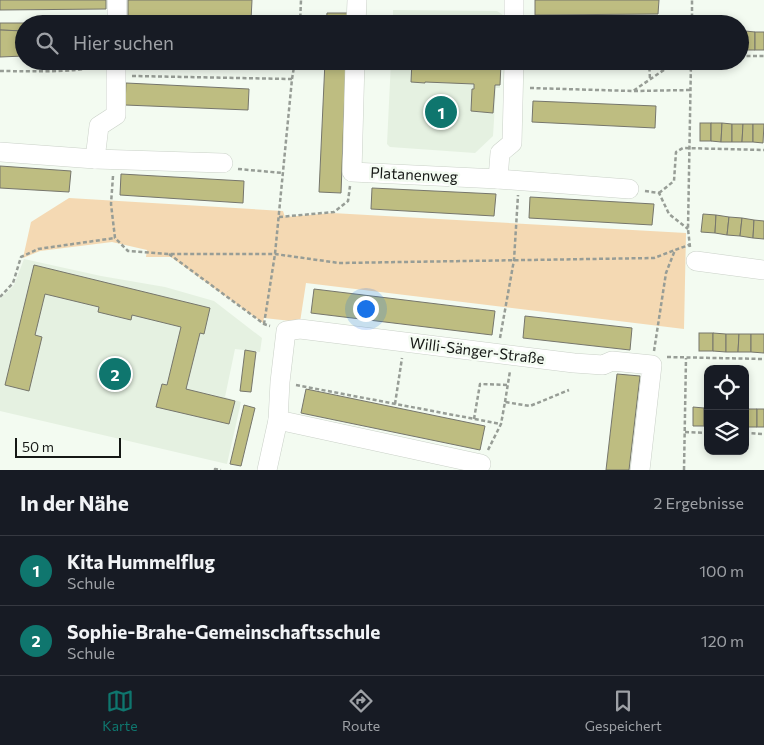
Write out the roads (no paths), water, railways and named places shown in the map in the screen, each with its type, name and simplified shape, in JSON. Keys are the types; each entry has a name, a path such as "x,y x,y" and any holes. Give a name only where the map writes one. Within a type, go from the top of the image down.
{"street":[{"path":"117,0 117,15"},
{"path":"356,15 357,0"},
{"path":"514,0 519,15"},
{"path":"95,159 99,126 116,115 116,70"},
{"name":"Platanenweg","path":"355,70 352,172 629,189"},
{"path":"498,180 500,153 512,144 514,70"},
{"path":"0,152 95,159 223,163"},
{"path":"691,250 764,270"},
{"name":"Willi-Sänger-Straße","path":"278,420 286,332 300,329 574,363 603,365 612,361 652,361 640,470"},
{"path":"267,470 278,420 481,464"}],"place":[{"name":"Kita Hummelflug","path":"441,112"},
{"name":"Sophie-Brahe-Gemeinschaftsschule","path":"115,374"}]}
